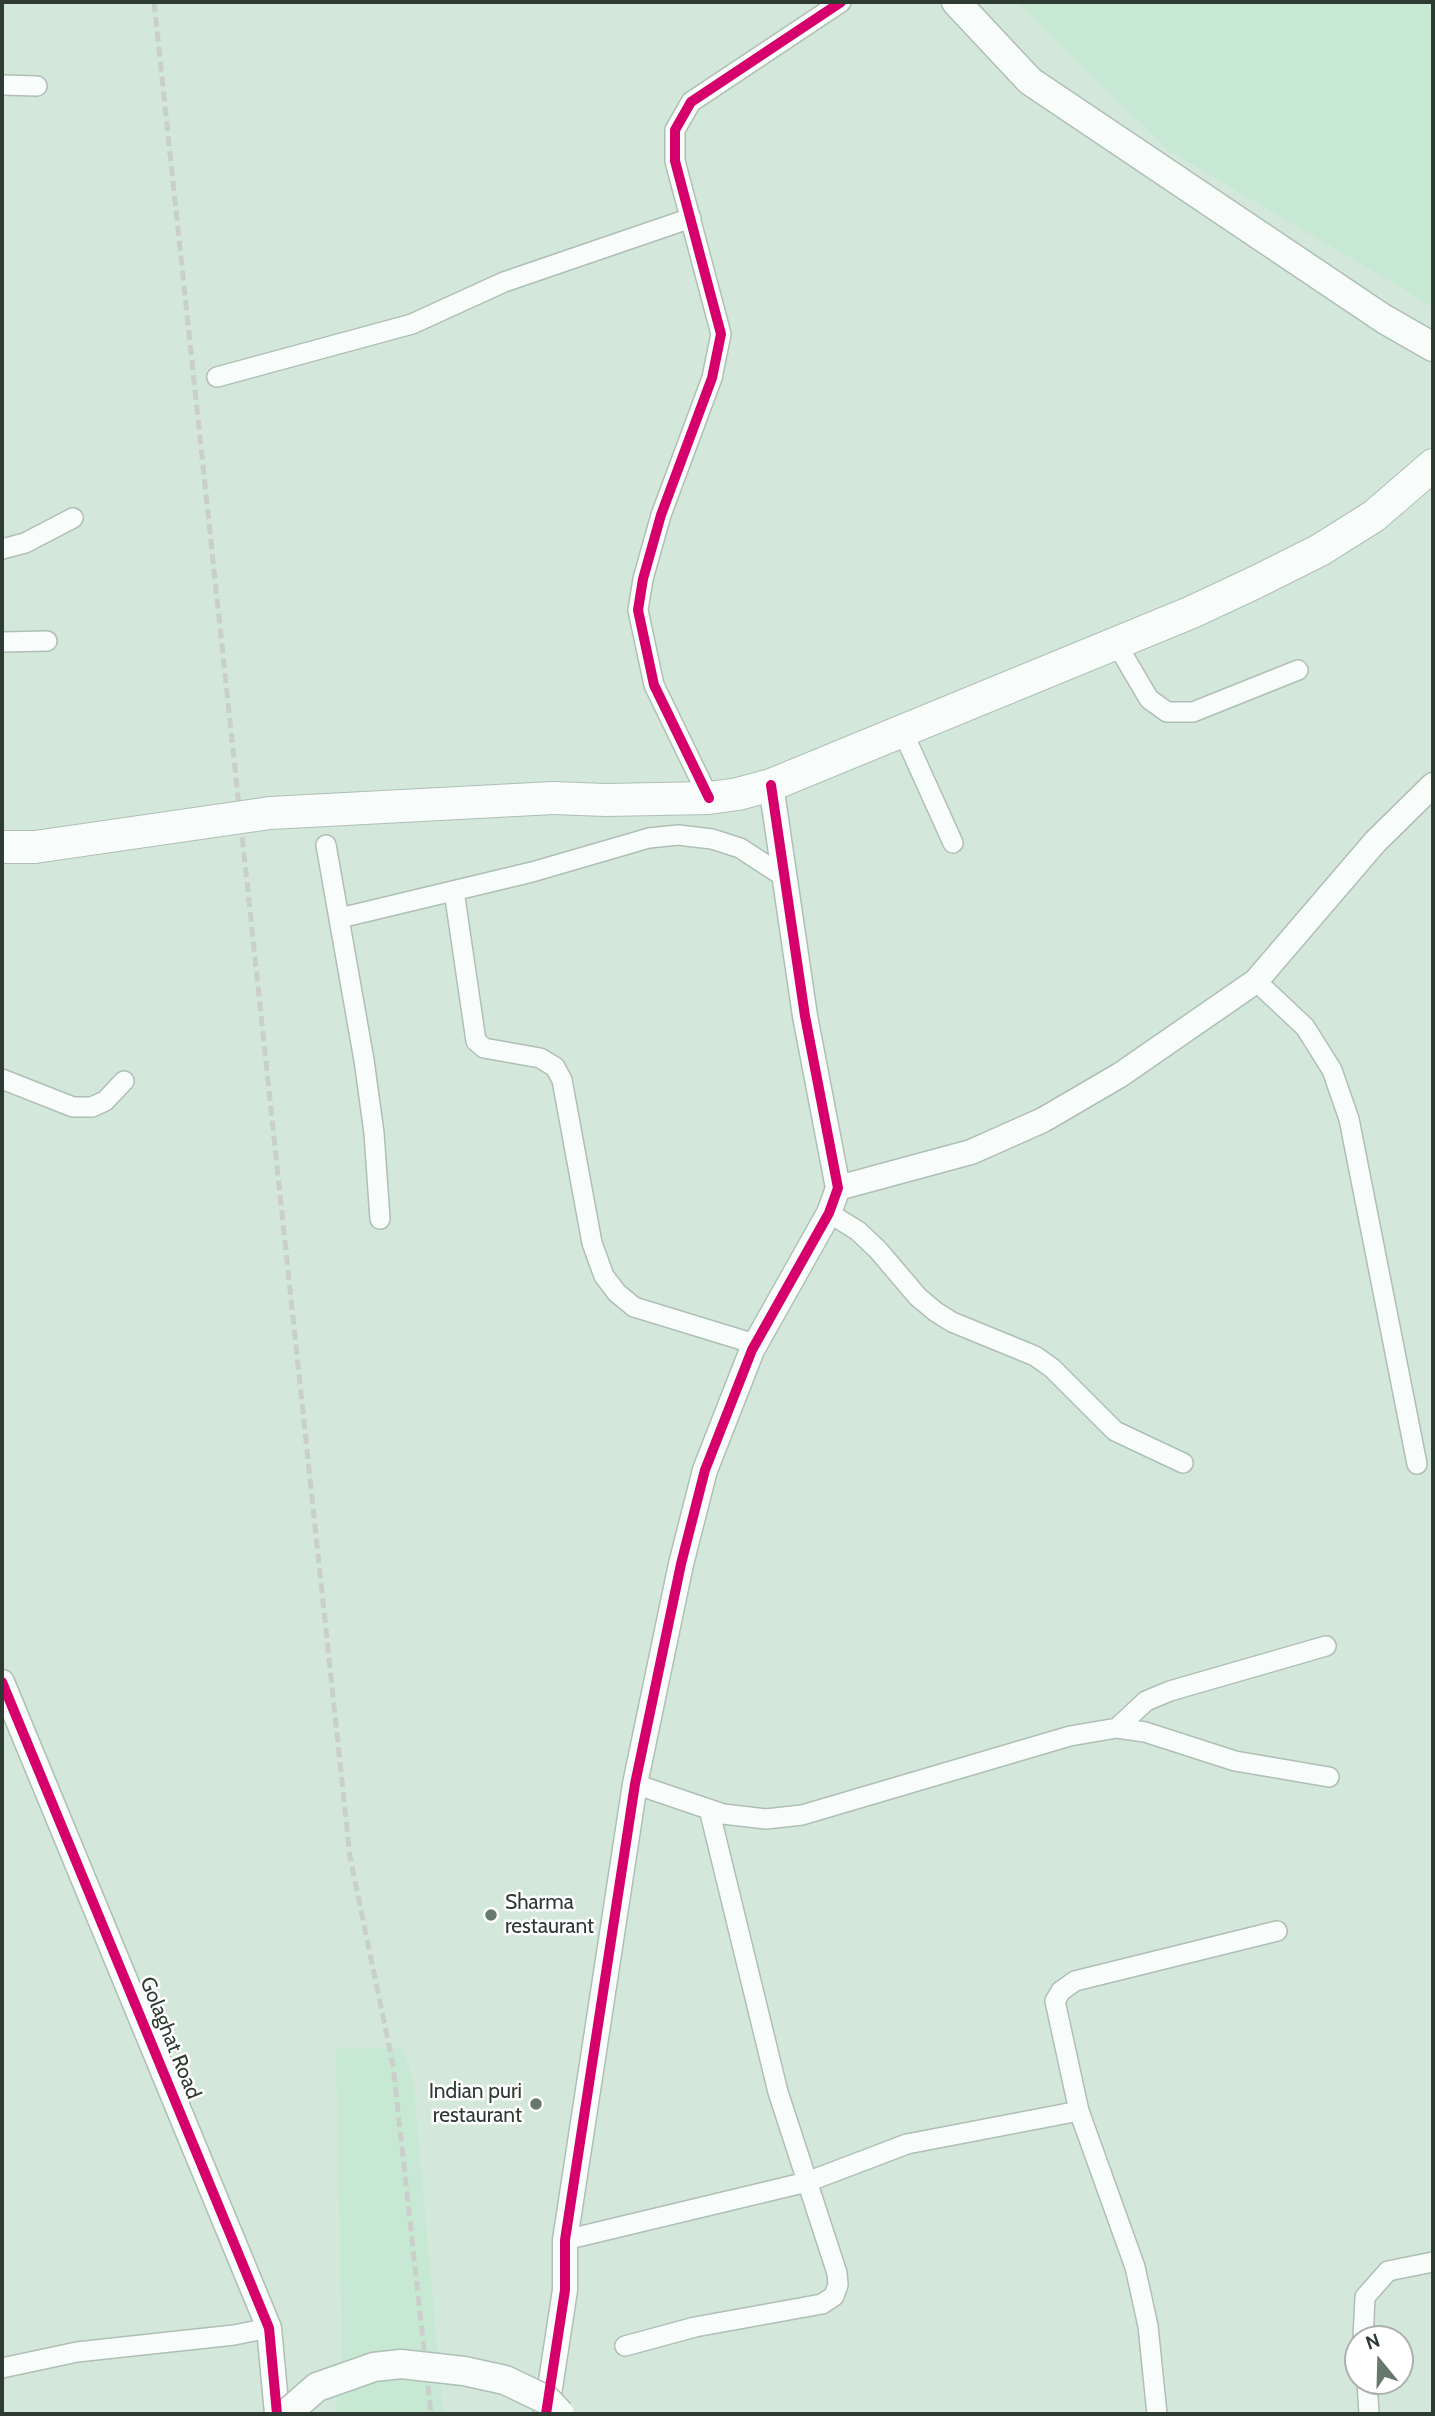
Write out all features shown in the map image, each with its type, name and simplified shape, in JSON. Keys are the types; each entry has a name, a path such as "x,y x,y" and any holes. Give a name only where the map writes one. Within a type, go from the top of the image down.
{"main road":[{"path":"956,2 1030,81 1384,319 1433,347"},
{"path":"2,847 35,847 270,813 553,798 606,800 738,794 771,785 1205,606 1320,550 1374,516 1433,465"},
{"path":"286,2414 317,2387 346,2375 401,2364 454,2369 505,2380 547,2400 561,2414"}],"street":[{"path":"709,797 654,685 638,610 643,579 658,528 712,378 721,334 675,161 674,130 691,103 841,2"},
{"path":"2,85 37,86"},
{"path":"217,377 412,324 504,282 691,218"},
{"path":"2,549 25,543 73,518"},
{"path":"2,642 47,641"},
{"path":"1116,643 1149,699 1167,712 1193,712 1298,670"},
{"path":"902,730 953,843"},
{"path":"545,2414 565,2290 565,2240 635,1784 660,1656 705,1470 755,1344 829,1213 838,1188 805,1016 771,785"},
{"path":"838,1188 971,1152 1043,1120 1121,1075 1256,981 1375,842 1433,785"},
{"path":"340,918 454,891 649,838 678,835 712,839 740,848 786,878"},
{"path":"326,845 372,1121 380,1219"},
{"path":"454,891 476,1041 484,1048 540,1058 555,1067 562,1080 590,1232 604,1276 617,1293 634,1307 755,1344"},
{"path":"1256,981 1305,1027 1332,1070 1349,1119 1417,1464"},
{"path":"2,1079 73,1107 92,1107 104,1101 124,1081"},
{"path":"829,1213 858,1231 918,1297 936,1312 952,1322 1035,1356 1052,1368 1115,1431 1183,1463"},
{"path":"1117,1728 1146,1701 1170,1691 1326,1646"},
{"name":"Golaghat Road","path":"2,1682 269,2328 277,2414"},
{"path":"635,1784 709,1809 766,1819 802,1815 1070,1736 1117,1728 1144,1732 1235,1761 1329,1777"},
{"path":"625,2346 695,2328 822,2304 834,2297 837,2273 778,2092 709,1809"},
{"path":"1157,2414 1148,2326 1135,2267 1079,2110 1055,2001 1061,1991 1075,1981 1277,1931"},
{"path":"565,2240 807,2182 907,2144 1079,2110"},
{"path":"1364,2325 1365,2297 1388,2271 1433,2262"},
{"path":"2,2368 77,2352 234,2335 269,2328"},
{"path":"1368,2395 1370,2414"}],"shaded area":[{"path":"1017,2 1433,2 1433,307 1168,150"},
{"path":"402,2047 413,2079 443,2411 456,2414 335,2414 342,2363 336,2049"}],"railway":[{"path":"154,2 350,1857 393,2065 431,2414"}],"cycle path":[{"path":"709,798 654,685 638,610 643,579 661,515 712,378 721,334 675,161 675,130 691,102 841,2"},
{"path":"546,2414 565,2290 565,2240 635,1784 681,1564 705,1470 752,1350 829,1213 838,1188 805,1016 771,785"},
{"path":"2,1682 269,2328 277,2414"}],"place":[{"name":"Sharma restaurant","path":"491,1915"},
{"name":"Indian puri restaurant","path":"536,2104"}]}
